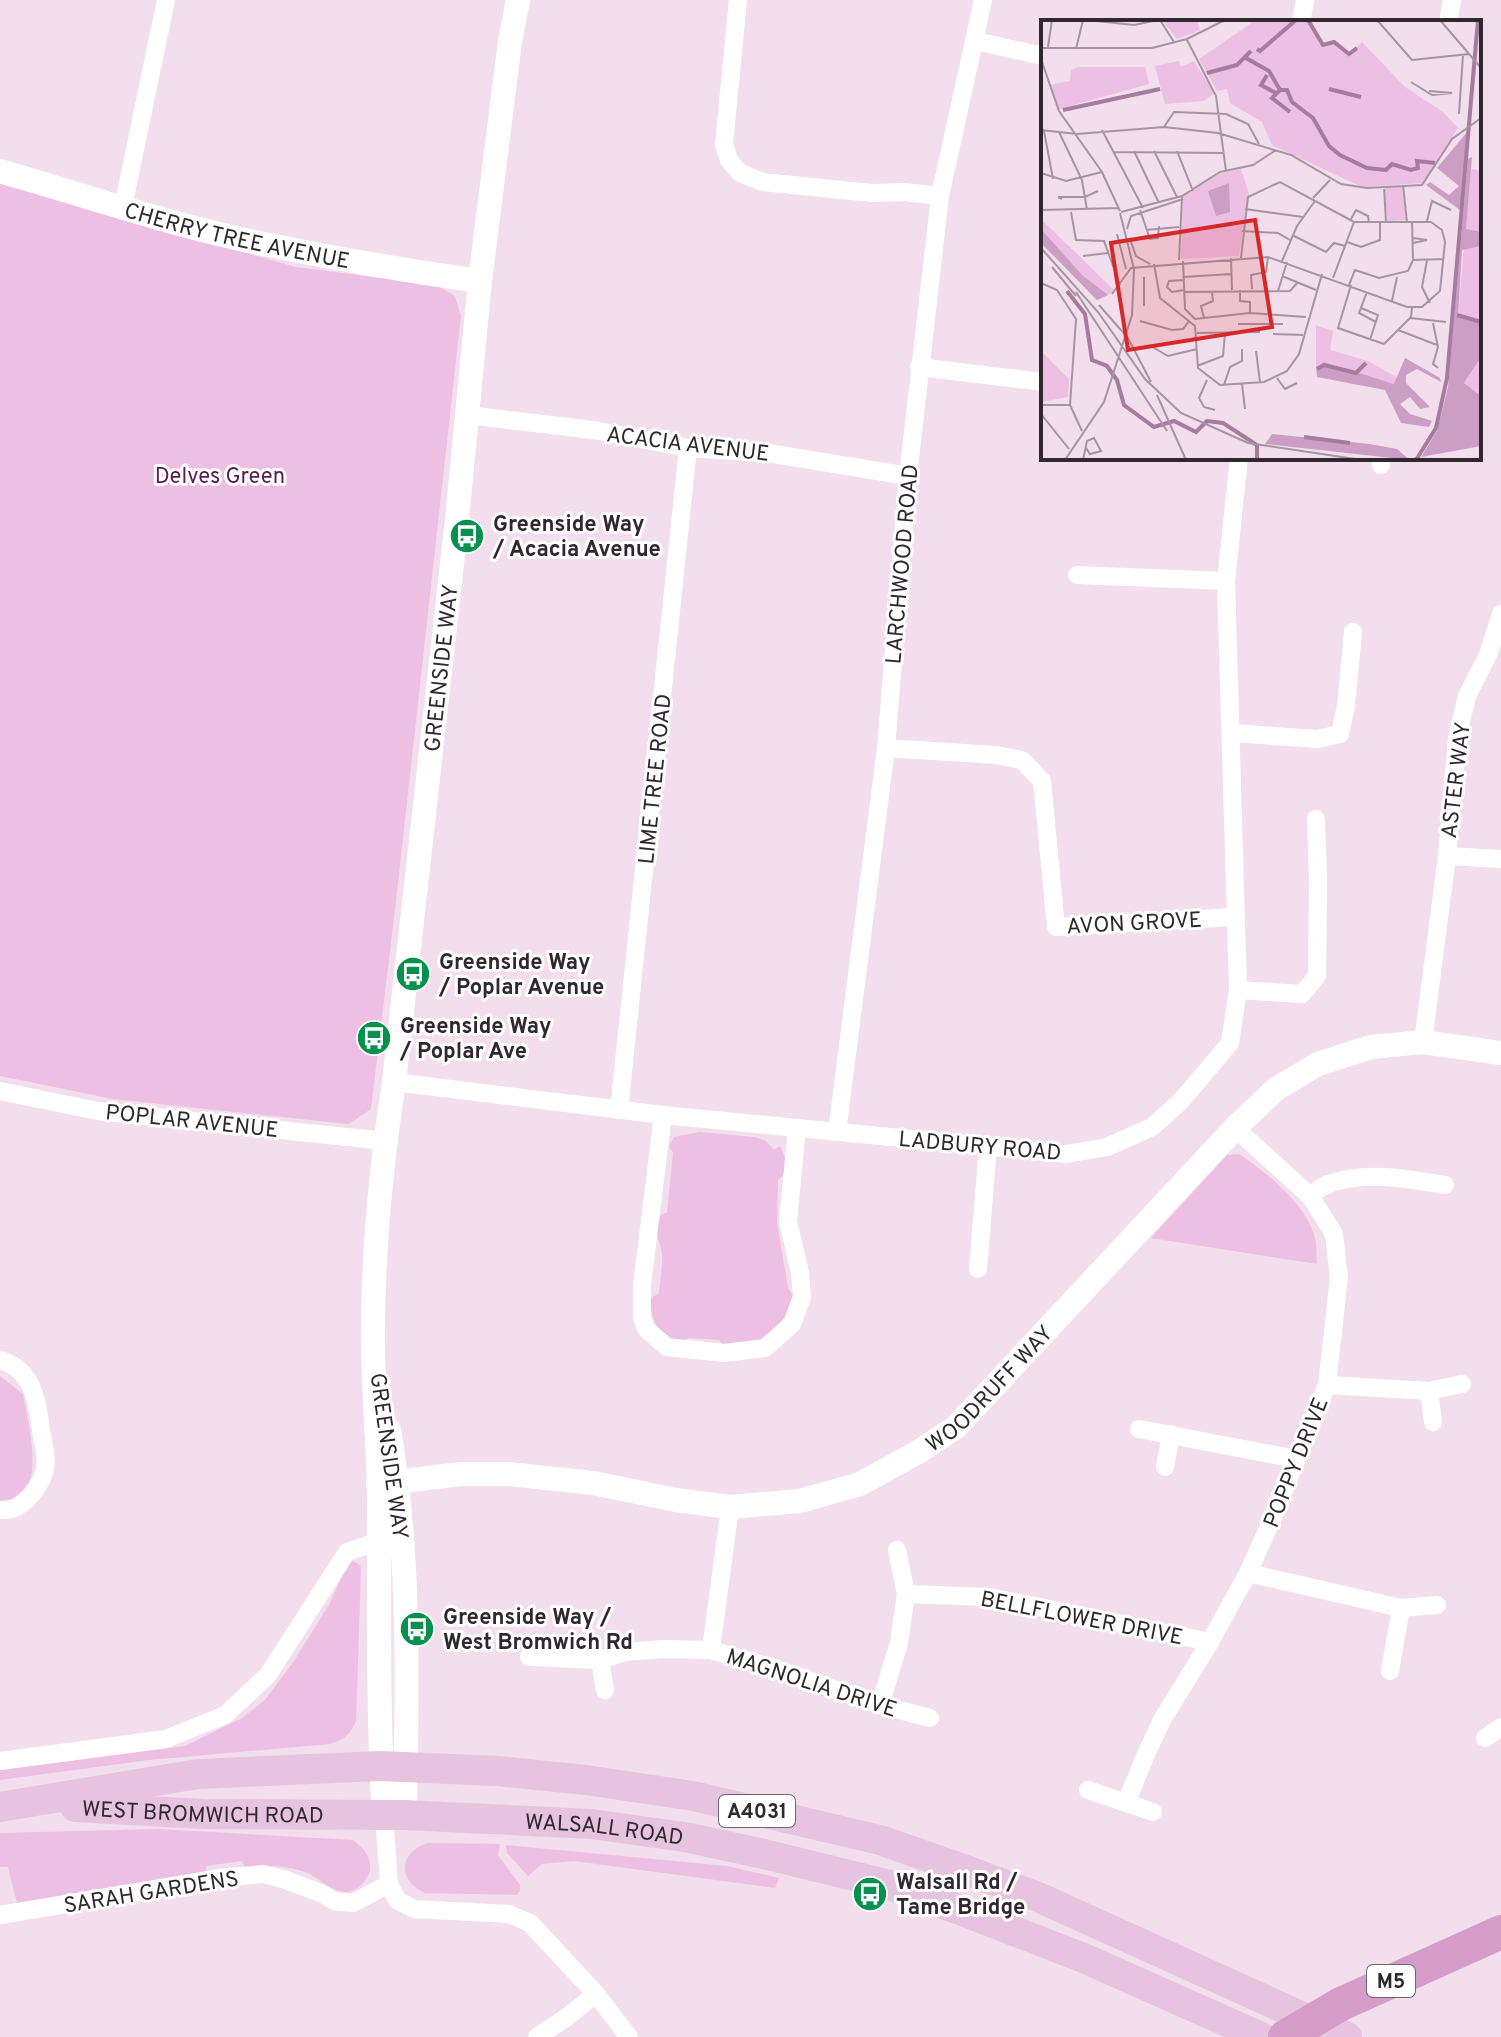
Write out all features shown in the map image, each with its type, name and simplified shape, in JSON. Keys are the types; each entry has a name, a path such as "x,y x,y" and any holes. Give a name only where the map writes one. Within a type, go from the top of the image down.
{"highway":[{"name":"M5","path":"1285,2037 1341,2004 1501,1932"}],"main road":[{"name":"WEST BROMWICH ROAD","path":"11,1806 198,1774 393,1766"},
{"name":"WALSALL ROAD","path":"393,1766 571,1778 693,1796 880,1840 1017,1889 1347,2037"},
{"name":"WEST BROMWICH ROAD","path":"11,1806 202,1814 394,1816"},
{"name":"WALSALL ROAD","path":"394,1816 591,1824 685,1837 886,1884 1001,1939 1099,1964 1261,2037"},
{"path":"1001,1939 1017,1889"}],"street":[{"path":"123,207 166,0"},
{"name":"GREENSIDE WAY","path":"393,1766 405,1595 388,1482 373,1337 376,1239 480,281 510,41 518,0"},
{"path":"738,0 724,144 729,160 740,173 763,182 940,196"},
{"name":"LARCHWOOD ROAD","path":"837,1132 886,748 908,476 940,196 983,0"},
{"path":"1301,20 1305,0"},
{"path":"1448,20 1452,0"},
{"path":"975,41 1041,56"},
{"name":"CHERRY TREE AVENUE","path":"0,171 237,238 377,267 480,281"},
{"path":"919,367 1041,382"},
{"name":"ACACIA AVENUE","path":"467,415 593,430 688,448 768,453 908,476"},
{"name":"LIME TREE ROAD","path":"619,1110 688,448"},
{"name":"LADBURY ROAD","path":"394,1082 663,1115 1066,1154 1107,1147 1152,1127 1181,1101 1230,1043 1238,990 1226,581 1239,460"},
{"path":"1077,575 1226,581"},
{"name":"ASTER WAY","path":"1423,1042 1447,856 1457,739 1467,696 1494,659 1501,614"},
{"path":"1232,733 1317,739 1340,734 1346,706 1353,632"},
{"name":"AVON GROVE","path":"886,748 996,755 1022,760 1042,781 1056,927 1235,917"},
{"path":"1238,990 1302,994 1317,976 1316,819"},
{"name":"ASTER WAY","path":"1447,856 1501,859"},
{"name":"WOODRUFF WAY","path":"388,1482 461,1474 509,1474 593,1483 676,1500 730,1507 800,1501 860,1484 956,1427 1235,1128 1276,1089 1318,1064 1371,1047 1423,1042 1501,1053"},
{"name":"POPLAR AVENUE","path":"0,1091 98,1111 385,1141"},
{"path":"663,1115 642,1285 642,1317 646,1329 667,1347 724,1353 765,1348 792,1324 802,1297 788,1221 797,1128"},
{"name":"POPPY DRIVE","path":"1126,1803 1162,1720 1248,1573 1327,1385 1339,1277 1334,1234 1310,1196 1235,1128"},
{"path":"978,1269 988,1146"},
{"path":"1310,1196 1328,1183 1389,1168 1445,1185"},
{"path":"0,1360 25,1375 35,1392 46,1458 44,1472 32,1493 15,1509 0,1510"},
{"path":"1327,1385 1429,1391 1462,1384"},
{"path":"1429,1391 1433,1422"},
{"path":"1139,1429 1296,1459"},
{"path":"1165,1467 1171,1434"},
{"name":"GREENSIDE WAY","path":"388,1482 379,1541 393,1766"},
{"path":"711,1650 730,1507"},
{"name":"GREENSIDE WAY","path":"0,1761 166,1739 225,1715 268,1675 347,1552 379,1541"},
{"path":"880,1705 899,1643 906,1594 897,1550"},
{"path":"1248,1573 1401,1608 1437,1605"},
{"name":"BELLFLOWER DRIVE","path":"906,1594 989,1597 1210,1642"},
{"path":"1390,1671 1401,1608"},
{"name":"MAGNOLIA DRIVE","path":"529,1657 600,1660 625,1652 711,1650 880,1705 930,1718"},
{"path":"600,1660 605,1690"},
{"path":"1485,1738 1501,1727"},
{"path":"393,1766 394,1816 389,1884 397,1900 414,1909 509,1914 530,1923 596,1994 629,2037"},
{"path":"1088,1790 1153,1812"},
{"name":"SARAH GARDENS","path":"0,1915 221,1878 263,1874 297,1884 334,1901 353,1903 389,1884"},
{"path":"537,2037 596,1994"}],"green space":[{"name":"Delves Green","path":"0,184 296,267 436,285 455,296 461,316 371,1109 349,1124 113,1099 0,1076"},
{"path":"699,1132 755,1137 766,1141 774,1150 780,1146 786,1160 785,1173 778,1180 777,1223 788,1288 794,1297 780,1324 770,1335 757,1342 723,1345 719,1340 688,1338 681,1344 673,1342 658,1328 652,1314 650,1299 659,1293 661,1274 662,1254 657,1228 660,1216 667,1212 673,1153 669,1147 674,1137"},
{"path":"1239,1154 1273,1180 1304,1213 1315,1238 1317,1264 1151,1238 1227,1155"},
{"path":"0,1376 23,1394 33,1464 26,1489 16,1498 0,1501"},
{"path":"353,1561 360,1565 361,1570 356,1721 343,1738 330,1744 149,1760 0,1780 0,1770 185,1746 242,1718 265,1700 294,1661 330,1603 348,1563"},
{"path":"159,1829 353,1840 367,1854 370,1870 364,1882 348,1892 332,1888 302,1871 274,1866 245,1868 242,1861 206,1866 206,1873 18,1907 8,1867 0,1867 0,1833"},
{"path":"427,1843 500,1844 498,1855 520,1885 520,1891 517,1895 425,1893 410,1881 405,1867 411,1853"},
{"path":"506,1845 727,1866 779,1878 775,1888 574,1861 542,1864 528,1876 507,1853"}],"place":[{"name":"Greenside Way / Acacia Avenue","path":"467,536"},
{"name":"Greenside Way / Poplar Avenue","path":"413,974"},
{"name":"Greenside Way / Poplar Ave","path":"374,1038"},
{"name":"Greenside Way / West Bromwich Rd","path":"417,1629"},
{"name":"Walsall Rd / Tame Bridge","path":"870,1894"}]}
